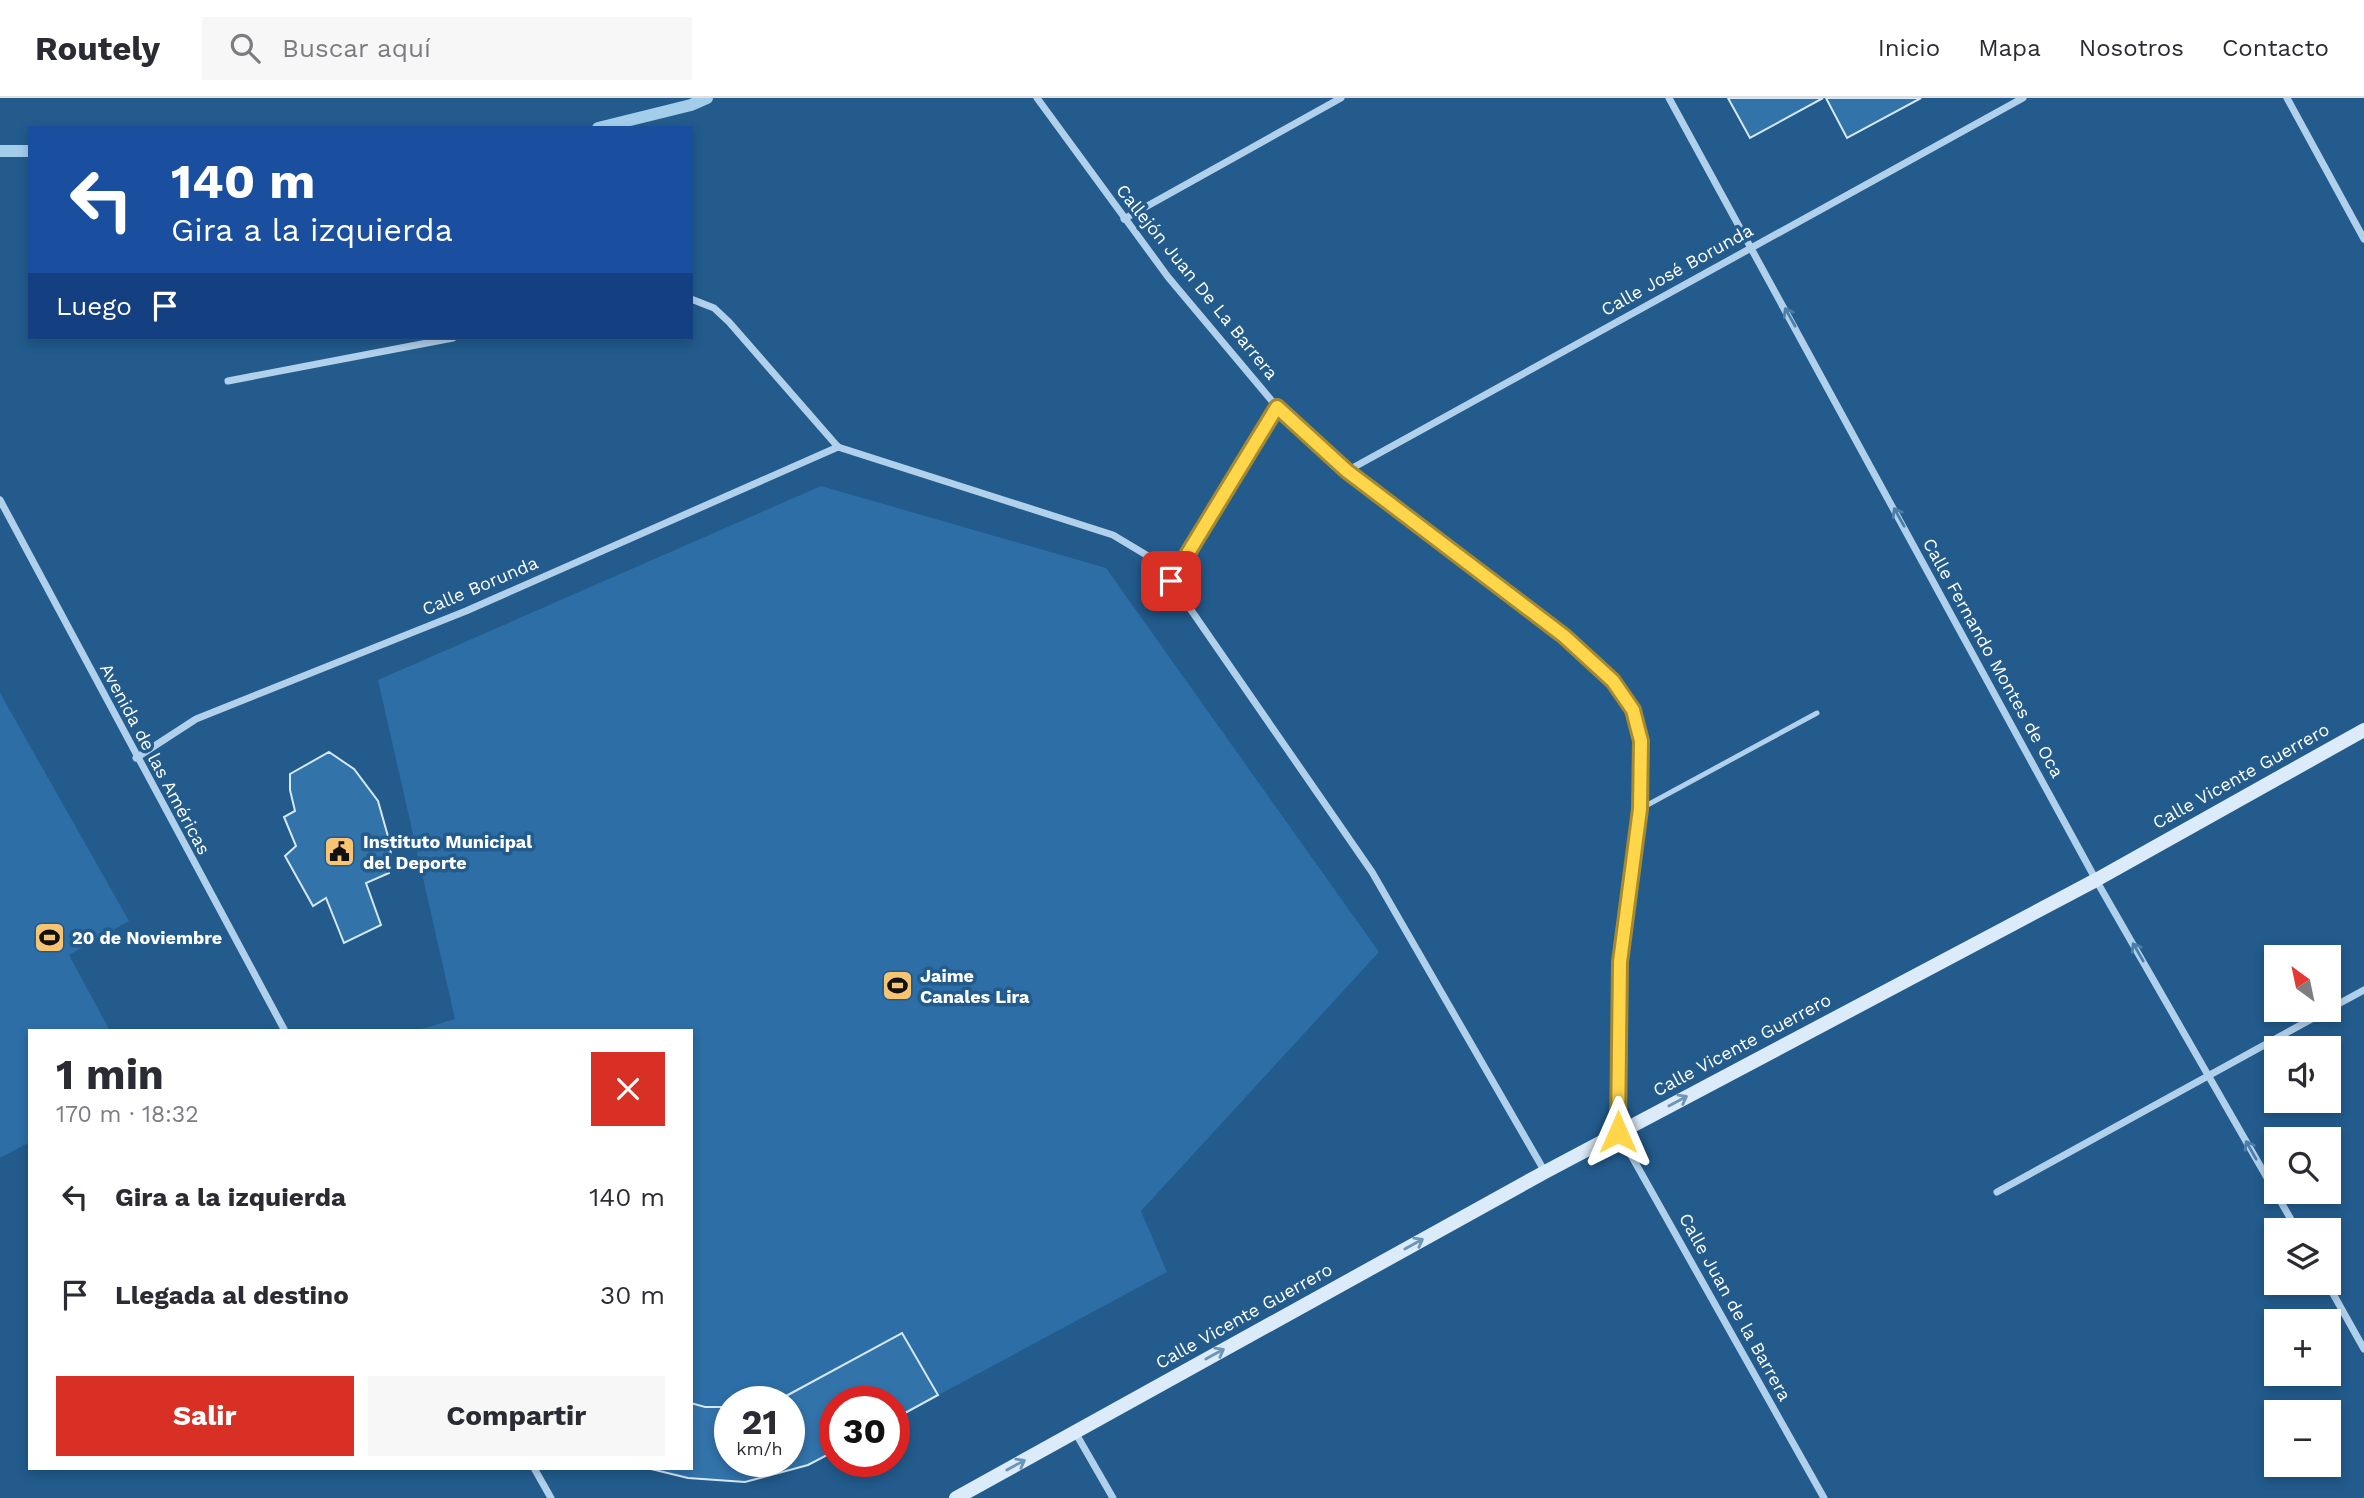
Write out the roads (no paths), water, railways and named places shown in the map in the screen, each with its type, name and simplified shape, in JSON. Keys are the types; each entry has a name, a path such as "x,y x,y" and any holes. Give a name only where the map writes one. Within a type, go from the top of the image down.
{"main road":[{"name":"Calle Vicente Guerrero","path":"956,1498 1618,1132 2096,880 2364,730"}],"street":[{"name":"Callejón Juan De La Barrera","path":"1037,98 1168,277 1277,407 1347,471 1564,636 1613,681 1633,710 1641,741 1640,809 1620,962 1618,1132"},
{"path":"1124,219 1341,98"},
{"name":"Calle Fernando Montes de Oca","path":"1669,98 2096,880 2290,1218"},
{"name":"Calle José Borunda","path":"1347,471 2023,98"},
{"path":"2287,98 2364,239"},
{"path":"693,300 714,307 838,447 1113,535 1148,556 1171,581 1372,872 1545,1172"},
{"path":"228,381 443,340"},
{"path":"1171,581 1277,407"},
{"name":"Calle Borunda","path":"136,758 196,719 466,611 838,447"},
{"name":"Avenida de las Américas","path":"0,500 136,758 284,1029"},
{"path":"2342,1003 2364,990"},
{"path":"1997,1192 2307,1022"},
{"name":"Calle Juan de la Barrera","path":"1618,1132 1824,1498"},
{"path":"2334,1295 2364,1349"},
{"path":"1075,1432 1113,1498"},
{"path":"535,1470 551,1498"}],"lane":[{"path":"1640,809 1817,713"}],"waterway":[{"path":"606,126 691,105 707,98"},
{"path":"0,151 28,151"}],"place":[{"name":"Instituto Municipal del Deporte","path":"340,852"},
{"name":"20 de Noviembre","path":"49,938"},
{"name":"Jaime Canales Lira","path":"897,986"}]}
